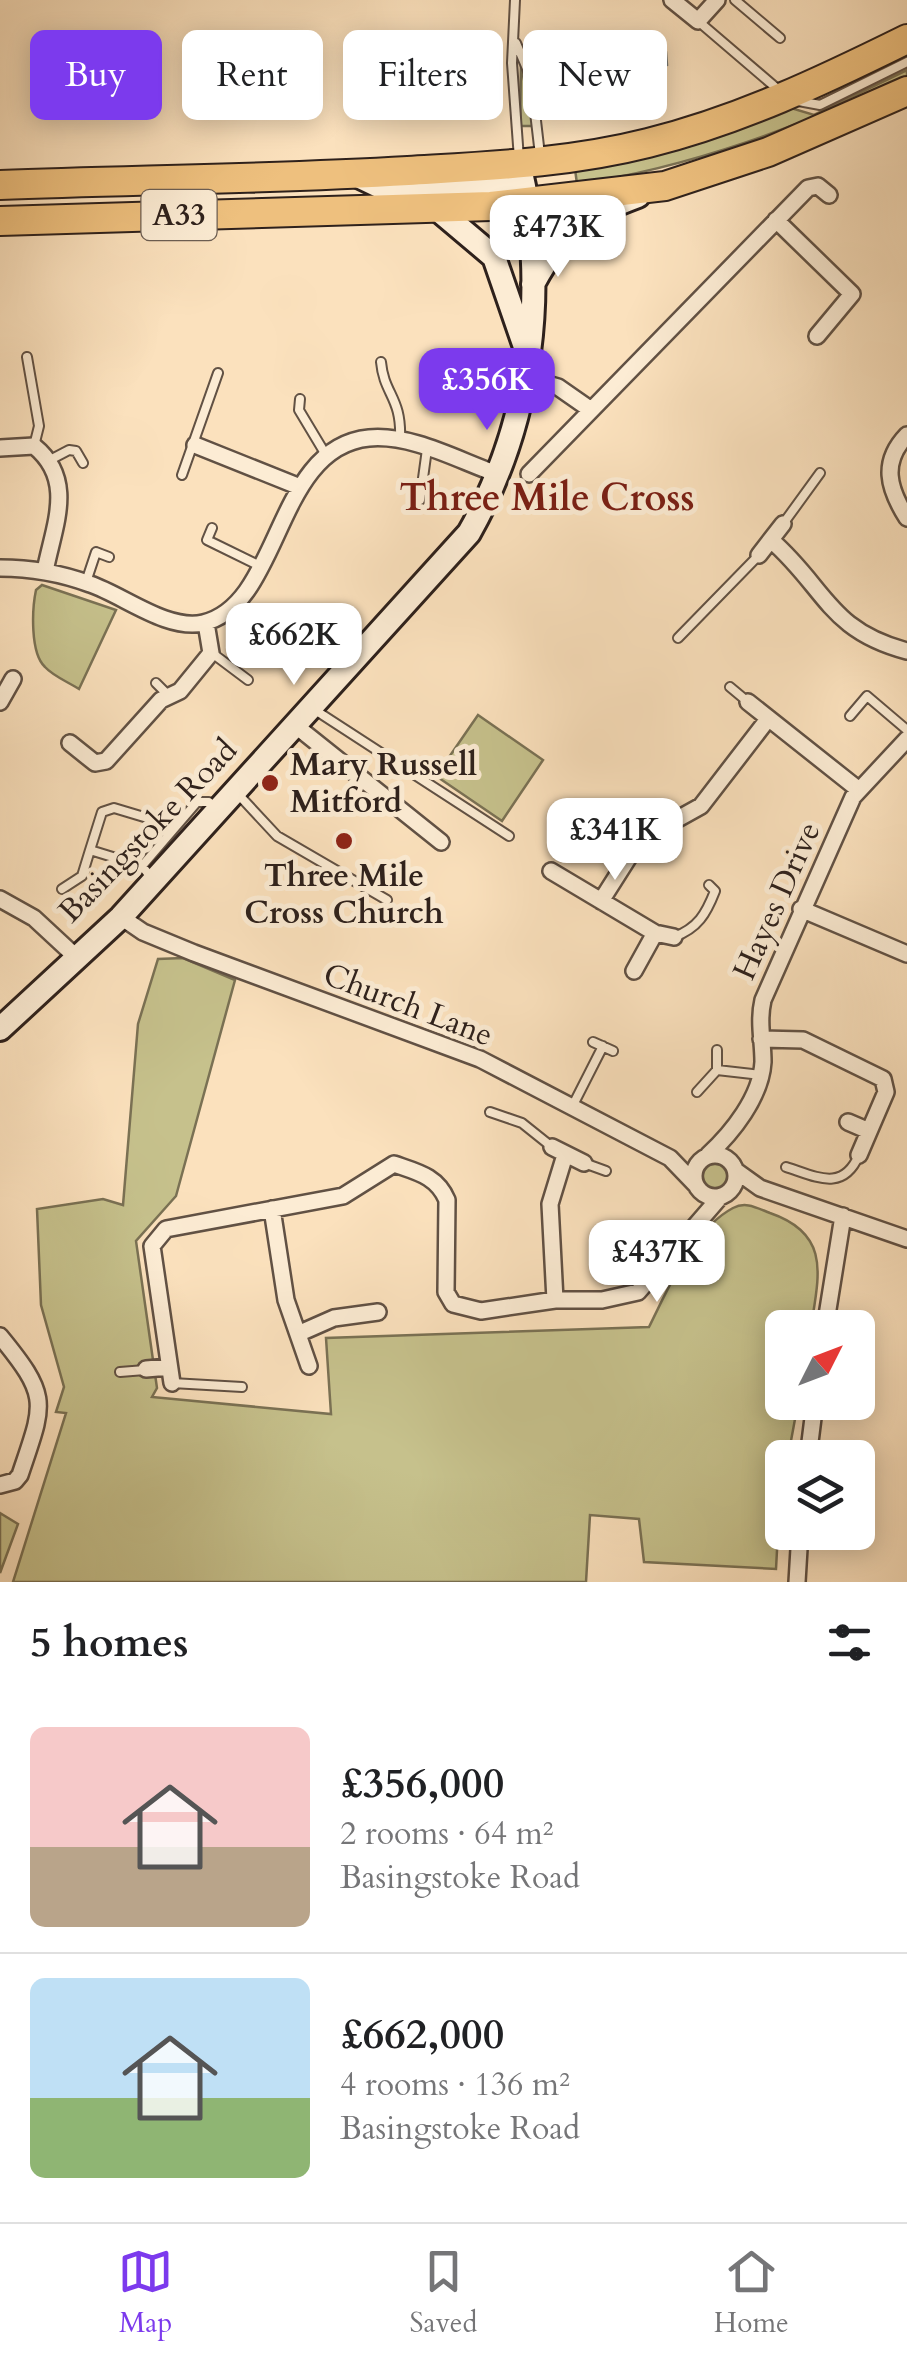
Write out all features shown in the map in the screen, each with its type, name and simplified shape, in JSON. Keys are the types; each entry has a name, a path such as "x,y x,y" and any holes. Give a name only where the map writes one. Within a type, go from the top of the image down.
{"highway":[{"name":"A33","path":"0,185 354,174 530,162 644,144 788,98 907,39"},
{"name":"A33","path":"0,221 436,208 529,203 665,186 768,152 907,92"}],"street":[{"path":"672,0 698,21 717,0"},
{"name":"Basingstoke Road","path":"0,1029 122,917 147,873 219,812 456,550 500,474 516,428 527,367 532,286 530,162"},
{"path":"354,174 381,187 509,184 529,203"},
{"path":"532,286 570,228 601,210 665,186"},
{"path":"529,474 544,448 590,410 808,188 818,186 829,195"},
{"path":"436,208 481,242 494,258 527,367 590,410"},
{"path":"776,220 852,294 817,336"},
{"path":"907,435 894,448 888,482 907,518"},
{"path":"0,568 45,571 86,582 168,620 206,622 225,612 262,567 300,488 326,455 368,438 400,440 500,474"},
{"path":"195,445 300,488"},
{"path":"0,448 34,446 48,461 61,486 45,571"},
{"path":"759,556 783,524"},
{"path":"771,540 857,633 907,651"},
{"path":"70,742 94,763 106,760 169,696 180,692 211,653 206,622"},
{"path":"0,702 12,680"},
{"path":"748,702 860,790"},
{"path":"304,716 441,842"},
{"path":"602,901 634,849 647,836 701,806 768,719"},
{"name":"Hayes Drive","path":"704,1158 731,1133 761,1075 763,1000 802,909 860,790 907,740"},
{"path":"551,871 655,934 674,936"},
{"path":"0,899 34,918 76,956"},
{"path":"802,909 907,954"},
{"name":"Church Lane","path":"122,917 142,932 194,954 480,1059 571,1110 670,1158 699,1189"},
{"path":"634,970 655,934"},
{"path":"761,1039 803,1040 883,1079 886,1092 859,1155"},
{"path":"848,1122 869,1132"},
{"name":"Hayes Drive","path":"726,1193 733,1165 731,1133"},
{"path":"555,1300 550,1204 559,1151 584,1162"},
{"name":"Church Lane","path":"670,1158 704,1158 733,1165"},
{"path":"702,1214 694,1173 704,1158"},
{"path":"146,1370 171,1375 152,1246 166,1229 343,1196 394,1164 430,1176 447,1200 446,1292 453,1304 481,1311 555,1300 602,1300 638,1292 702,1214 726,1193"},
{"path":"733,1165 760,1188 907,1239"},
{"path":"699,1189 726,1193 760,1188"},
{"path":"272,1209 286,1300 309,1366"},
{"path":"828,1310 842,1216"},
{"path":"300,1333 334,1318 378,1312"},
{"path":"0,1336 31,1378 40,1398 41,1413 20,1475 16,1481 0,1484"},
{"path":"797,1582 799,1550"}],"lane":[{"path":"515,0 516,43 512,63 530,162"},
{"path":"735,0 780,38"},
{"path":"698,21 788,98 820,105 907,62"},
{"path":"516,43 528,63 535,97 530,162"},
{"path":"28,358 38,426 34,446"},
{"path":"381,362 382,378 401,411 400,440"},
{"path":"182,475 218,373"},
{"path":"300,399 299,410 326,455"},
{"path":"420,500 427,449"},
{"path":"48,461 69,450 76,451 83,463"},
{"path":"783,524 820,473"},
{"path":"212,528 207,540 262,567"},
{"path":"86,582 96,552 109,556"},
{"path":"678,638 759,556"},
{"path":"211,653 248,680"},
{"path":"156,683 169,696"},
{"path":"730,687 748,702"},
{"path":"850,716 867,696 907,730"},
{"path":"304,716 445,792 509,836"},
{"path":"237,792 276,836 388,900"},
{"path":"90,850 147,873 174,826 197,802 209,802 219,812"},
{"path":"62,889 82,876 102,812 114,808 174,826"},
{"path":"674,936 698,924 707,911 715,891 708,885"},
{"path":"593,1042 614,1051"},
{"path":"571,1110 603,1046"},
{"path":"697,1092 717,1070 716,1050"},
{"path":"717,1070 761,1075"},
{"path":"490,1112 522,1123 559,1151"},
{"path":"786,1167 826,1179 843,1177 852,1172 859,1155"},
{"path":"584,1162 606,1171"},
{"path":"120,1372 146,1370"},
{"path":"171,1375 242,1387"}],"shaded area":[{"path":"521,66 523,120 533,120 534,126 520,126"},
{"path":"907,70 907,79 746,142 663,167 577,184 575,169 791,108 814,115"},
{"path":"42,585 116,610 79,689 48,670 37,652 34,608 36,590"},
{"path":"478,715 543,760 502,821 436,776"},
{"path":"183,958 235,980 176,1196 136,1241 157,1388 152,1397 331,1414 326,1338 649,1327 673,1278 706,1230 733,1208 752,1206 790,1222 803,1232 812,1245 818,1274 814,1310 765,1310 765,1420 795,1420 791,1440 765,1440 765,1550 777,1550 776,1569 644,1562 639,1519 590,1515 586,1582 13,1582 66,1413 56,1412 64,1387 41,1305 37,1209 103,1199 123,1205 138,1024 158,959"},
{"path":"715,1164 724,1167 724,1185 715,1188 706,1185 703,1176 706,1167"},
{"path":"0,1513 18,1524 0,1573"}],"place":[{"name":"Mary Russell Mitford","path":"270,783"},
{"name":"Three Mile Cross Church","path":"344,841"}],"district":[{"name":"Three Mile Cross","path":"547,498"}]}
